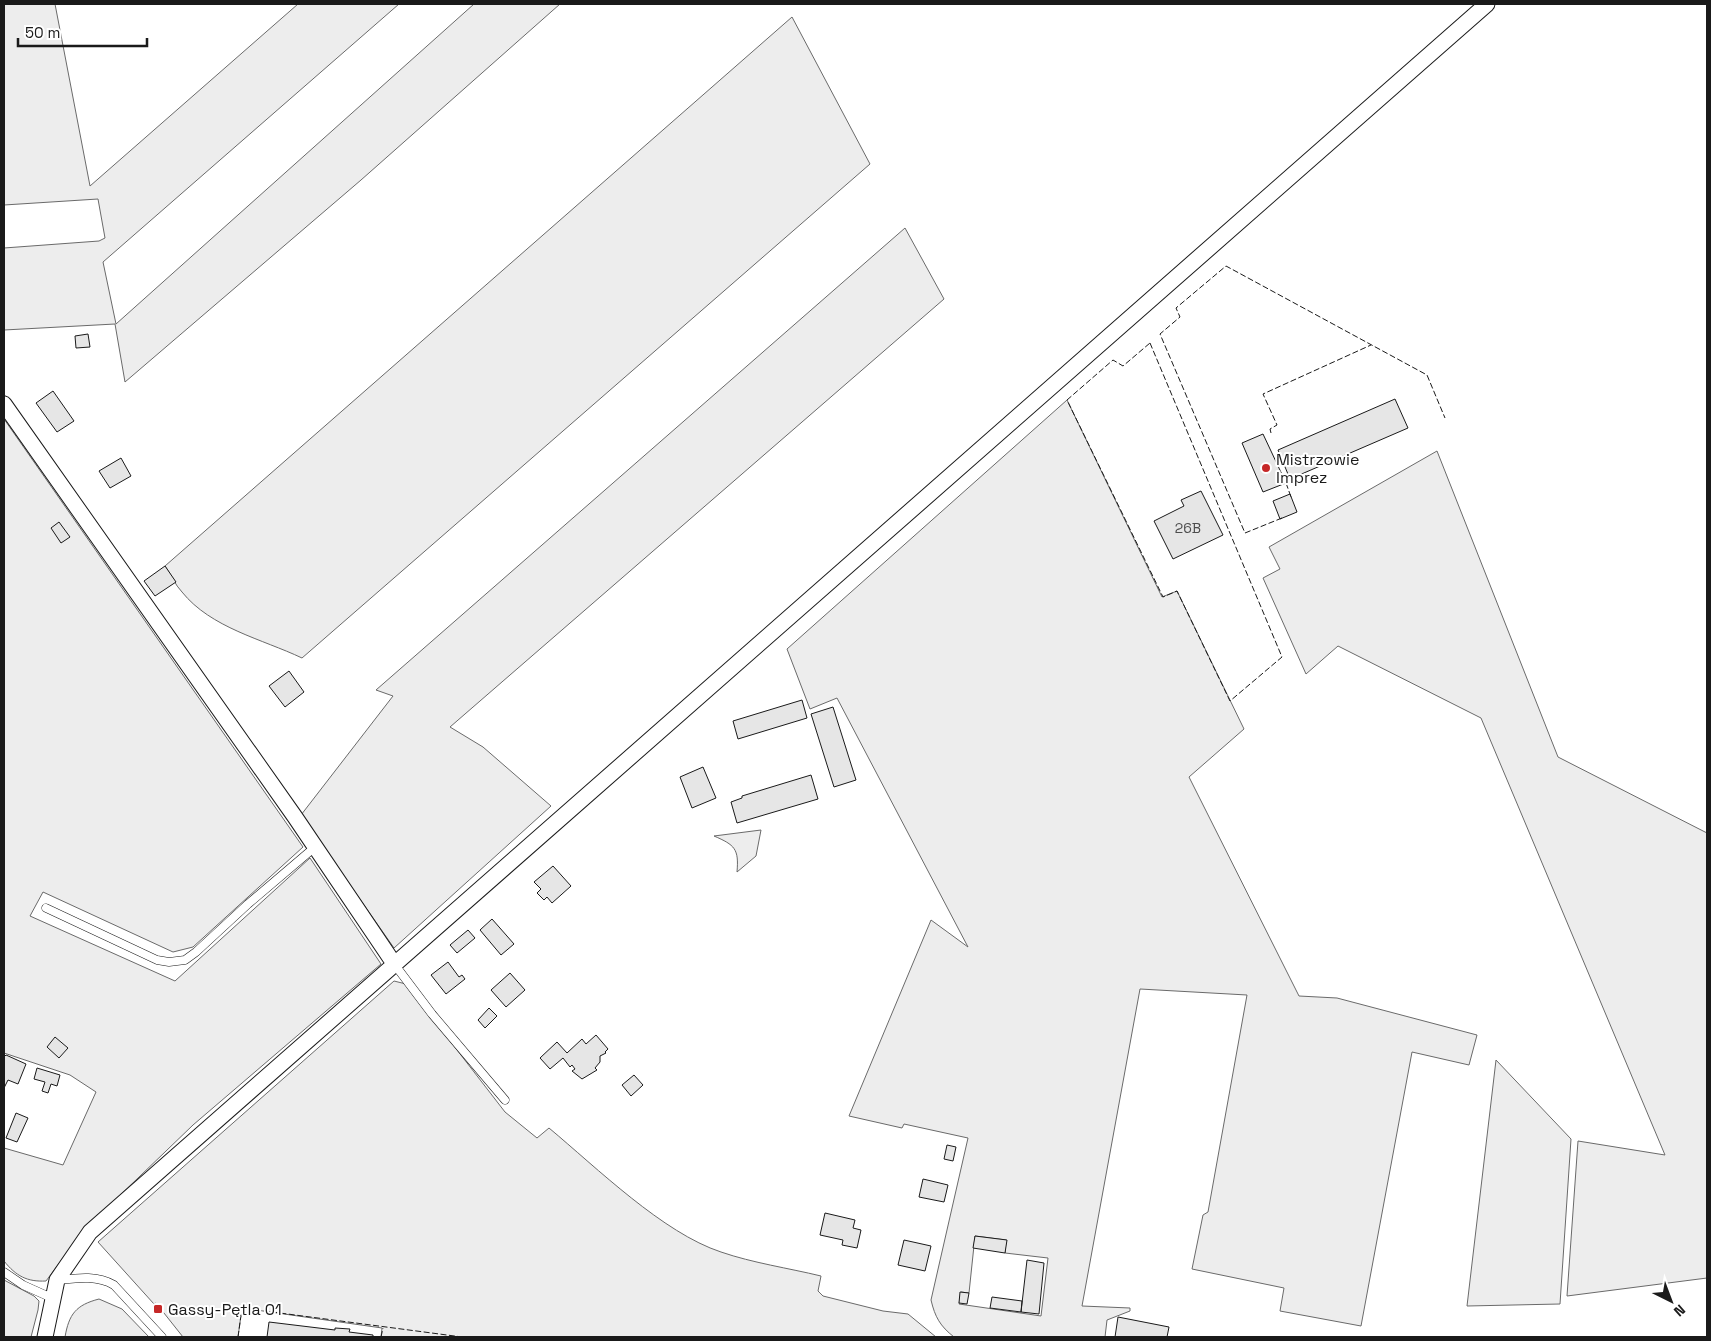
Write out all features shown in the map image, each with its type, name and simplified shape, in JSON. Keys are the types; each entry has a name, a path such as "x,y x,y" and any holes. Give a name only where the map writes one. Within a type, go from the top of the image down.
{"street":[{"path":"45,1337 52,1298 58,1280 90,1232 1486,4"},
{"path":"4,404 315,847 395,965"}],"lane":[{"path":"46,908 157,960 169,962 185,960 315,847"},
{"path":"395,965 432,1014 506,1100"},
{"path":"4,1272 30,1289 52,1298"},
{"path":"58,1280 95,1278 106,1280 114,1285 162,1337"}],"shaded area":[{"path":"4,4 55,4 90,186 298,4 399,4 103,262 116,324 474,4 560,4 361,180 125,382 115,324 4,330 4,248 99,241 105,238 98,199 4,205"},
{"path":"792,17 870,164 302,658 222,624 194,604 180,589 165,566"},
{"path":"905,228 944,299 450,727 483,747 551,806 394,948 301,815 393,696 376,690"},
{"path":"1067,400 1162,597 1177,591 1244,729 1189,777 1299,996 1337,998 1477,1035 1469,1065 1412,1052 1361,1326 1280,1311 1284,1288 1192,1269 1203,1215 1208,1212 1247,995 1140,989 1082,1306 1130,1308 1130,1311 1107,1320 1105,1337 954,1337 945,1329 936,1316 931,1300 968,1138 904,1124 902,1128 849,1116 931,920 968,947 837,698 810,709 787,649","holes":["975,1236 1006,1240 1005,1253 1048,1258 1041,1316 959,1304 961,1292 969,1293"]},
{"path":"4,419 303,847 193,947 173,952 43,892 30,916 175,981 310,858 381,964 193,1125 84,1230 46,1281 22,1277 4,1261 4,1148 63,1165 96,1092 70,1075 4,1053"},
{"path":"1437,451 1558,757 1707,833 1707,1278 1567,1296 1578,1141 1665,1155 1481,718 1338,646 1306,674 1263,578 1280,569 1269,547"},
{"path":"761,830 756,856 737,872 737,858 734,849 727,842 714,836"},
{"path":"394,981 406,984 505,1112 537,1138 549,1128 631,1198 676,1230 699,1243 733,1256 821,1276 818,1291 823,1296 883,1311 908,1314 936,1337 381,1337 382,1328 242,1308 238,1337 183,1337 156,1303 154,1304 98,1242"},
{"path":"1496,1060 1571,1139 1560,1304 1467,1306"},
{"path":"4,1280 34,1296 39,1301 31,1337 4,1337"},
{"path":"99,1299 122,1309 149,1337 65,1337 71,1316 85,1304"}],"building":[{"path":"88,334 90,347 76,348 75,336"},
{"path":"53,391 74,421 57,432 36,403"},
{"path":"1395,399 1408,428 1290,479 1278,450"},
{"name":"Mistrzowie Imprez","path":"1263,434 1286,483 1263,492 1242,443"},
{"path":"121,458 131,476 110,488 99,471"},
{"path":"1201,491 1223,535 1173,559 1154,521 1184,506 1181,500"},
{"path":"1290,494 1297,512 1280,519 1273,501"},
{"path":"59,522 70,537 61,543 51,528"},
{"path":"165,566 176,582 155,596 144,581"},
{"path":"289,671 304,692 285,707 269,686"},
{"path":"802,700 807,718 738,739 733,721"},
{"path":"833,707 856,780 834,787 811,714"},
{"path":"703,767 716,798 692,808 680,777"},
{"path":"811,775 818,799 737,823 731,802 742,798 742,796"},
{"path":"553,866 571,886 552,903 547,897 544,900 537,893 541,889 534,882"},
{"path":"492,919 514,944 501,955 480,930"},
{"path":"468,930 475,938 457,953 450,945"},
{"path":"448,962 459,977 462,975 465,979 446,994 431,975"},
{"path":"510,973 525,990 506,1007 491,990"},
{"path":"489,1008 497,1016 485,1028 478,1020"},
{"path":"596,1035 608,1049 606,1053 600,1056 600,1062 595,1068 597,1070 582,1079 572,1071 575,1069 572,1065 570,1067 563,1058 550,1069 540,1058 557,1042 567,1053 582,1039 586,1044"},
{"path":"55,1037 68,1048 59,1058 47,1047"},
{"path":"6,1055 26,1064 18,1084 8,1080 4,1088 4,1057"},
{"path":"37,1068 60,1075 57,1086 51,1084 48,1093 42,1091 45,1082 34,1079"},
{"path":"634,1075 643,1085 631,1096 622,1085"},
{"path":"16,1113 28,1118 17,1142 6,1138"},
{"path":"947,1145 956,1147 953,1161 944,1159"},
{"path":"923,1179 948,1185 944,1202 919,1197"},
{"path":"825,1213 855,1220 853,1228 861,1230 857,1248 842,1245 843,1240 820,1235"},
{"path":"975,1236 1007,1240 1005,1253 973,1248"},
{"path":"904,1240 931,1246 925,1271 898,1265"},
{"path":"1027,1260 1044,1263 1039,1314 1021,1312"},
{"path":"960,1292 969,1293 967,1304 959,1303"},
{"path":"992,1297 1022,1301 1021,1312 990,1308"},
{"path":"1118,1317 1169,1327 1167,1337 1115,1337"},
{"path":"269,1322 335,1330 335,1328 350,1329 349,1332 373,1335 373,1337 267,1337"}],"fence":[{"path":"1282,518 1245,533 1160,334 1180,317 1176,308 1226,266 1427,375 1445,418"},
{"path":"1150,343 1282,657 1230,701 1177,591 1163,597 1067,400 1113,360 1123,366 1150,343"},
{"path":"1271,433 1270,429 1277,425 1263,394 1371,345"},
{"path":"1286,483 1291,497"},
{"path":"238,1337 242,1308 462,1337"},
{"path":"381,1337 383,1328"}],"place":[{"name":"Mistrzowie Imprez","path":"1266,468"},
{"name":"Gassy-Pętla 01","path":"158,1309"}]}
